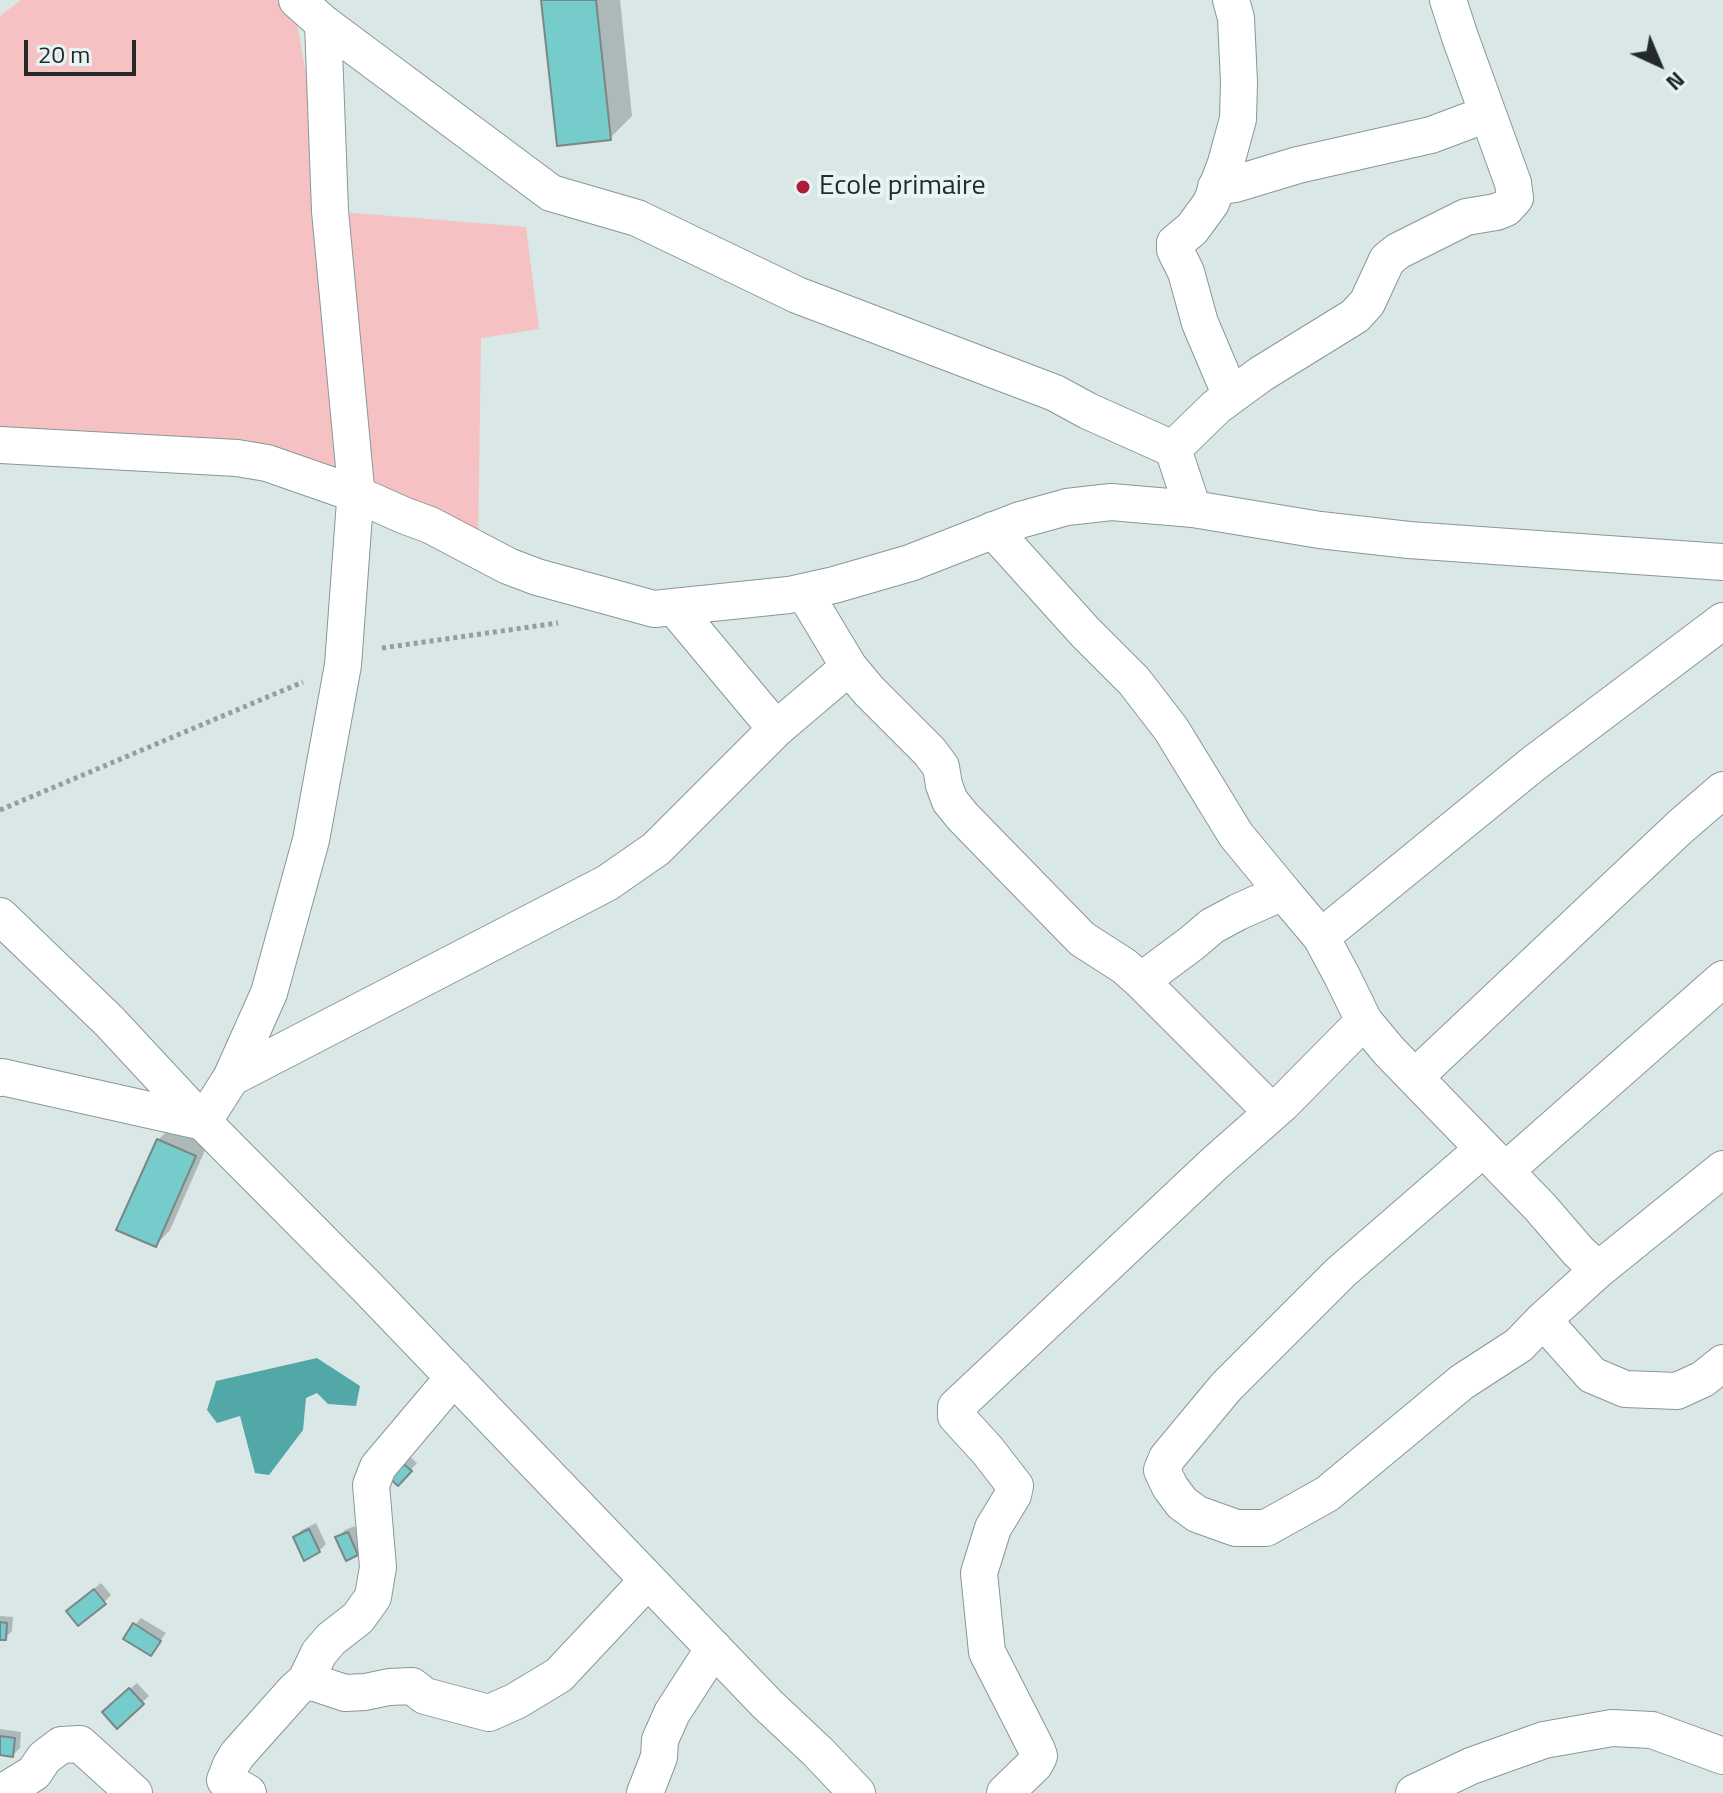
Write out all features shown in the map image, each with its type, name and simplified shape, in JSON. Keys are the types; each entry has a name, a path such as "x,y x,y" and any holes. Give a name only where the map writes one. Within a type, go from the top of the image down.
{"street":[{"path":"1231,0 1236,18 1238,119 1211,203 1192,229 1175,243 1200,323 1231,396"},
{"path":"1173,449 1216,407 1261,374 1355,316 1367,303 1387,260 1398,251 1466,217 1506,208 1515,198 1513,183 1448,0"},
{"path":"310,11 551,193 637,218 797,295 1055,393 1173,449 1193,509"},
{"path":"203,1122 231,1078 269,993 311,840 343,665 356,494 310,11"},
{"path":"1216,187 1431,135 1487,114"},
{"path":"0,445 237,458 267,463 356,494 430,525 508,566 537,577 654,609 789,595 834,585 910,563 1020,520 1067,507 1111,502 1193,509 1320,530 1409,540 1723,562"},
{"path":"993,530 1134,681 1171,729 1236,835 1321,937 1364,1021 1598,1270"},
{"path":"804,592 849,667 941,767 950,801 963,817 1082,939 1141,981 1272,1112"},
{"path":"674,607 776,729"},
{"path":"1321,937 1533,764 1723,621"},
{"path":"231,1078 607,883 656,849 776,729 849,667"},
{"path":"1415,1077 1723,790"},
{"path":"1141,981 1212,926 1283,892"},
{"path":"0,916 109,1021 203,1122 857,1793"},
{"path":"1723,979 1494,1160 1341,1272 1226,1387 1167,1458 1162,1470 1170,1487 1197,1514 1236,1528 1266,1528 1327,1494 1462,1382 1519,1345 1598,1270 1723,1169"},
{"path":"1005,1793 1035,1764 1039,1756 987,1652 979,1573 993,1528 1013,1495 1015,1486 956,1416 956,1407 1272,1112 1364,1021"},
{"path":"0,1078 203,1122"},
{"path":"1543,1320 1592,1375 1625,1389 1677,1391 1703,1379 1723,1363"},
{"path":"229,1789 231,1765 237,1755 306,1680 319,1653 331,1639 358,1618 373,1597 378,1567 371,1485 378,1467 454,1377"},
{"path":"306,1680 345,1693 412,1686 425,1696 489,1713 559,1675 648,1580"},
{"path":"645,1793 659,1757 660,1740 672,1713 714,1648"},
{"path":"1414,1793 1471,1766 1544,1740 1612,1728 1652,1730 1723,1756"},
{"path":"0,1792 34,1773 44,1758 61,1745 80,1744 134,1793"}],"shaded area":[{"path":"21,0 293,0 330,211 526,227 539,329 481,338 478,545 266,453 0,435 0,16"}],"water":[{"path":"317,1358 360,1386 356,1406 328,1404 317,1393 306,1398 303,1430 269,1475 255,1473 240,1416 217,1423 207,1410 216,1381"}],"building":[{"path":"541,0 596,0 611,140 557,146"},
{"path":"157,1139 196,1156 156,1247 116,1230"},
{"path":"400,1461 412,1471 398,1486 386,1475"},
{"path":"309,1529 320,1552 304,1561 293,1537"},
{"path":"348,1532 358,1555 346,1561 335,1537"},
{"path":"94,1589 106,1604 78,1626 66,1611"},
{"path":"0,1622 7,1623 6,1640 0,1640"},
{"path":"133,1623 161,1641 151,1656 123,1639"},
{"path":"129,1688 144,1704 117,1729 102,1712"},
{"path":"0,1736 15,1738 13,1757 0,1755"}],"place":[{"name":"Ecole primaire","path":"803,187"}]}
